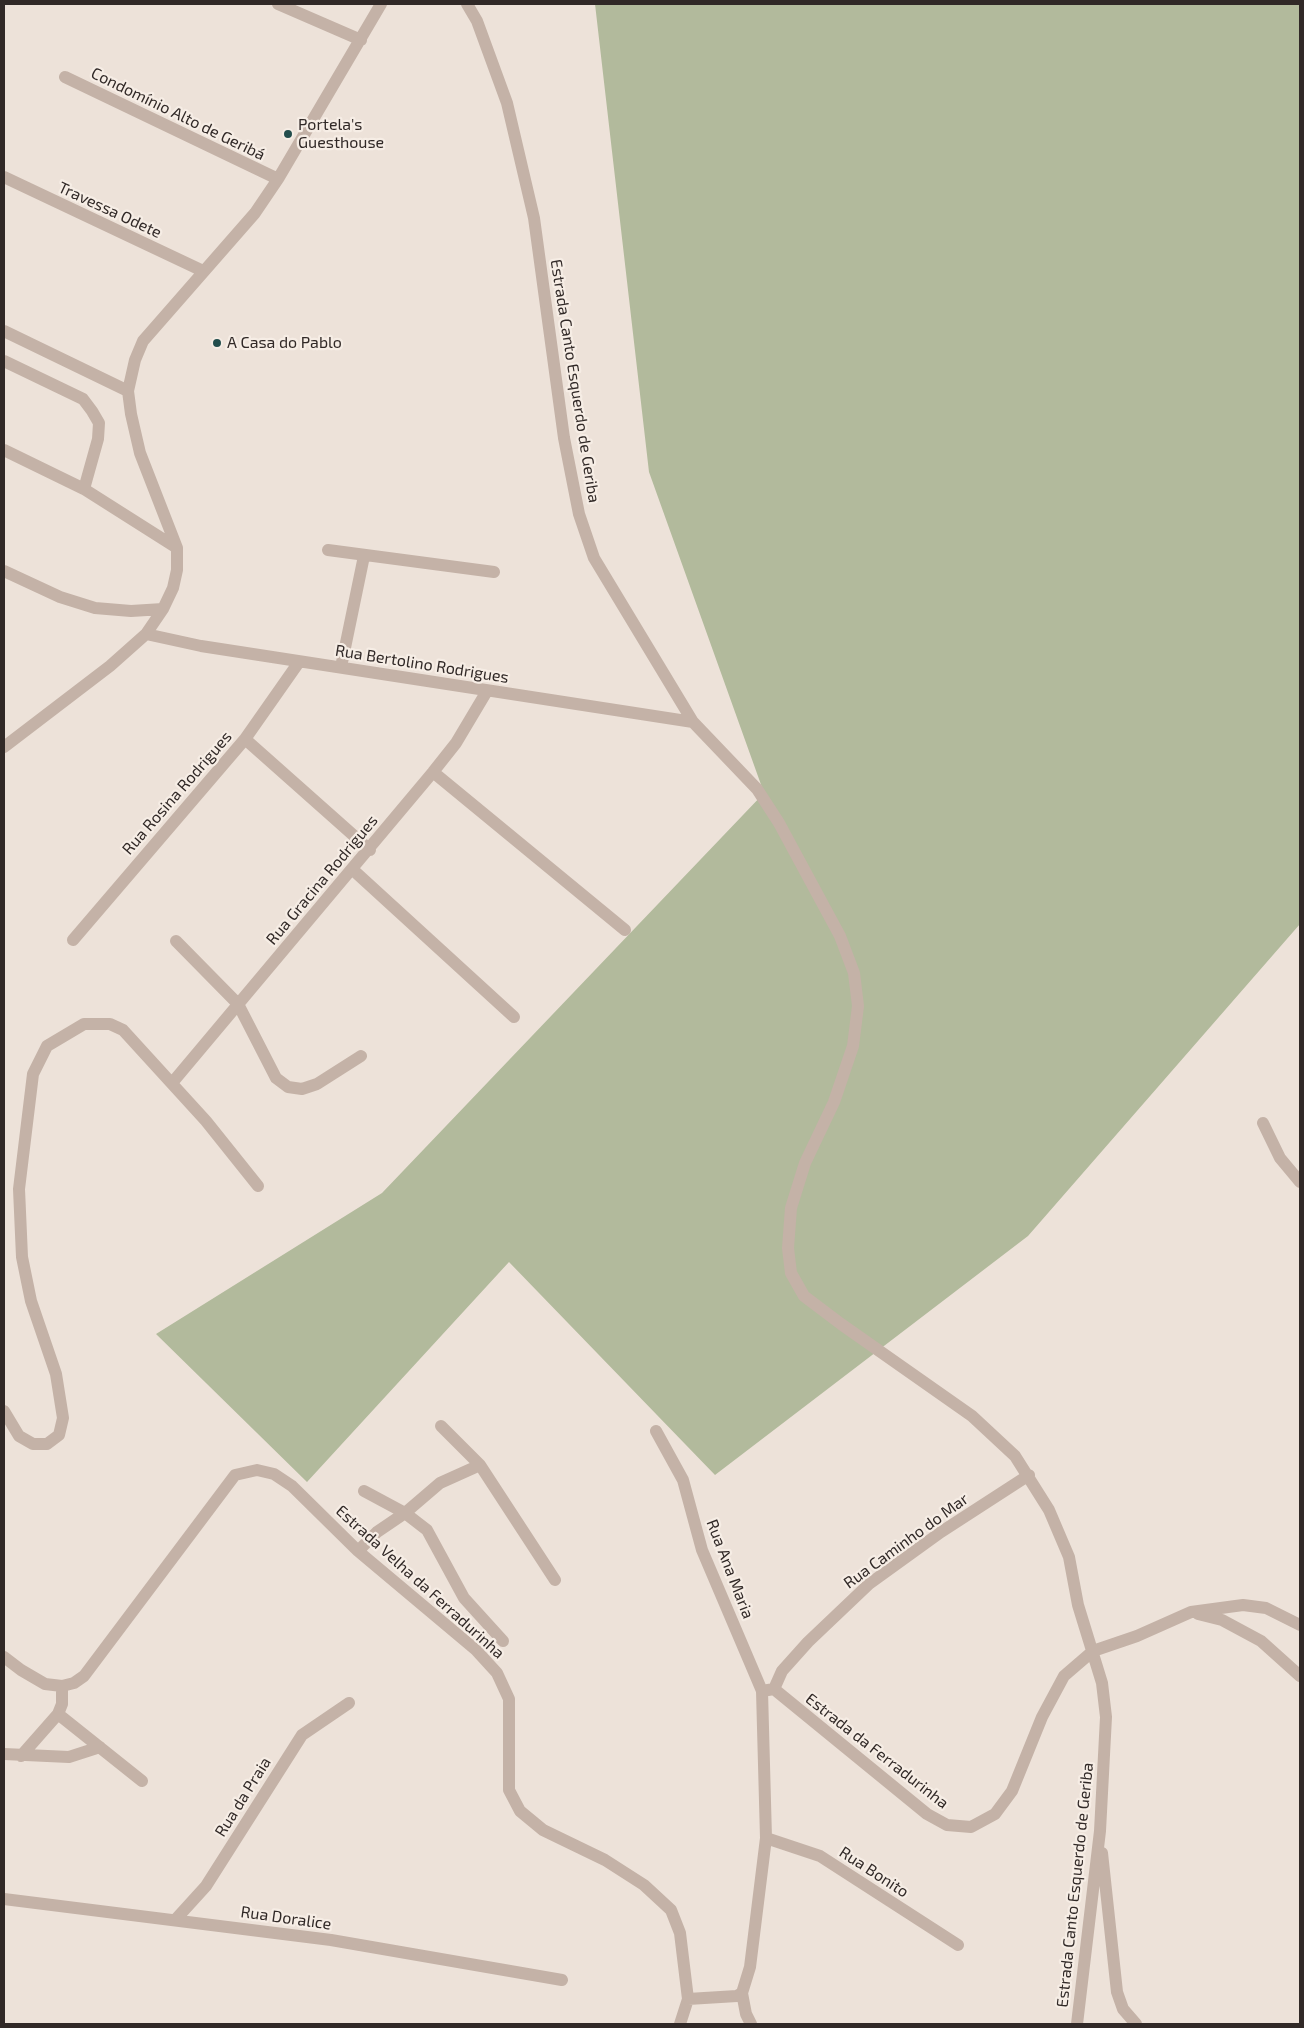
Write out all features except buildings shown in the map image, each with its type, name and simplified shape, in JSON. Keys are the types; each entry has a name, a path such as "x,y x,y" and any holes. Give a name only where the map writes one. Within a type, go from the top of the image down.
{"street":[{"path":"278,4 361,40"},
{"path":"4,747 110,666 146,634 163,609 173,588 177,570 177,548 140,454 130,414 128,391 135,360 144,341 255,213 278,180 381,4"},
{"name":"Estrada Canto Esquerdo de Geriba","path":"467,4 477,21 507,103 534,218 564,438 579,514 594,558 693,722 757,789 779,823 840,936 854,973 858,1006 853,1046 834,1102 805,1164 791,1208 788,1248 791,1273 804,1296 972,1416 1015,1456 1029,1475 1049,1510 1069,1557 1078,1605 1102,1683 1106,1717 1100,1831 1077,2024"},
{"name":"Condomínio Alto de Geribá","path":"65,77 278,180"},
{"name":"Travessa Odete","path":"4,177 203,271"},
{"path":"4,331 128,391"},
{"path":"4,361 83,399 92,411 98,423 98,439 84,489"},
{"path":"4,450 84,489 177,548"},
{"path":"328,550 494,572"},
{"path":"341,667 364,556"},
{"path":"4,571 60,597 94,608 131,611 163,609"},
{"name":"Rua Bertolino Rodrigues","path":"146,634 201,646 299,662 693,722"},
{"name":"Rua Rosina Rodrigues","path":"73,940 245,739 299,662"},
{"name":"Rua Gracina Rodrigues","path":"172,1083 370,850 433,772 456,742 487,691"},
{"path":"245,739 370,850"},
{"path":"433,772 625,930"},
{"path":"352,869 514,1017"},
{"path":"176,942 238,1004 276,1078 288,1087 302,1089 317,1084 360,1056"},
{"path":"4,1411 19,1436 33,1444 47,1444 58,1436 63,1418 56,1374 31,1301 21,1248 20,1180 29,1098 33,1074 47,1046 84,1024 110,1024 123,1030 206,1121 258,1186"},
{"path":"1263,1123 1280,1158 1300,1182"},
{"path":"441,1426 480,1465 555,1580"},
{"name":"Rua Ana Maria","path":"656,1431 683,1480 702,1550 768,1690"},
{"path":"358,1551 377,1532 405,1513 440,1483 480,1465"},
{"name":"Estrada Velha da Ferradurinha","path":"62,1686 74,1683 84,1676 234,1475 257,1470 274,1474 292,1486 358,1551 476,1650 497,1673 509,1699 509,1790 520,1811 543,1830 604,1860 644,1885 671,1910 680,1933 688,1998"},
{"name":"Rua Caminho do Mar","path":"768,1690 808,1642 869,1584 941,1532 1029,1475"},
{"path":"364,1491 405,1513 427,1530 464,1598 503,1641"},
{"name":"Estrada da Ferradurinha","path":"768,1690 927,1814 947,1825 971,1827 995,1814 1012,1791 1042,1717 1064,1676 1092,1651 1137,1636 1191,1612 1242,1605 1266,1608 1300,1625"},
{"path":"1191,1612 1222,1620 1261,1641 1300,1676"},
{"path":"4,1656 21,1670 45,1684 62,1686 62,1704 58,1714 21,1756"},
{"path":"751,2024 746,2014 742,1992 750,1967 766,1838 768,1690"},
{"name":"Rua da Praia","path":"176,1920 206,1886 302,1735 349,1703"},
{"path":"58,1714 142,1781"},
{"path":"4,1754 69,1757 100,1747"},
{"path":"1100,1831 1117,1992 1123,2009 1136,2024"},
{"name":"Rua Bonito","path":"766,1838 820,1856 958,1946"},
{"name":"Rua Doralice","path":"4,1899 331,1940 562,1980"},
{"path":"680,2024 688,1998 729,1998 742,1992"}],"green space":[{"path":"595,4 1300,4 1300,924 1028,1236 715,1475 509,1262 307,1482 156,1334 382,1193 764,793 649,472"}],"place":[{"name":"Portela's Guesthouse","path":"288,134"},
{"name":"A Casa do Pablo","path":"217,343"}]}
